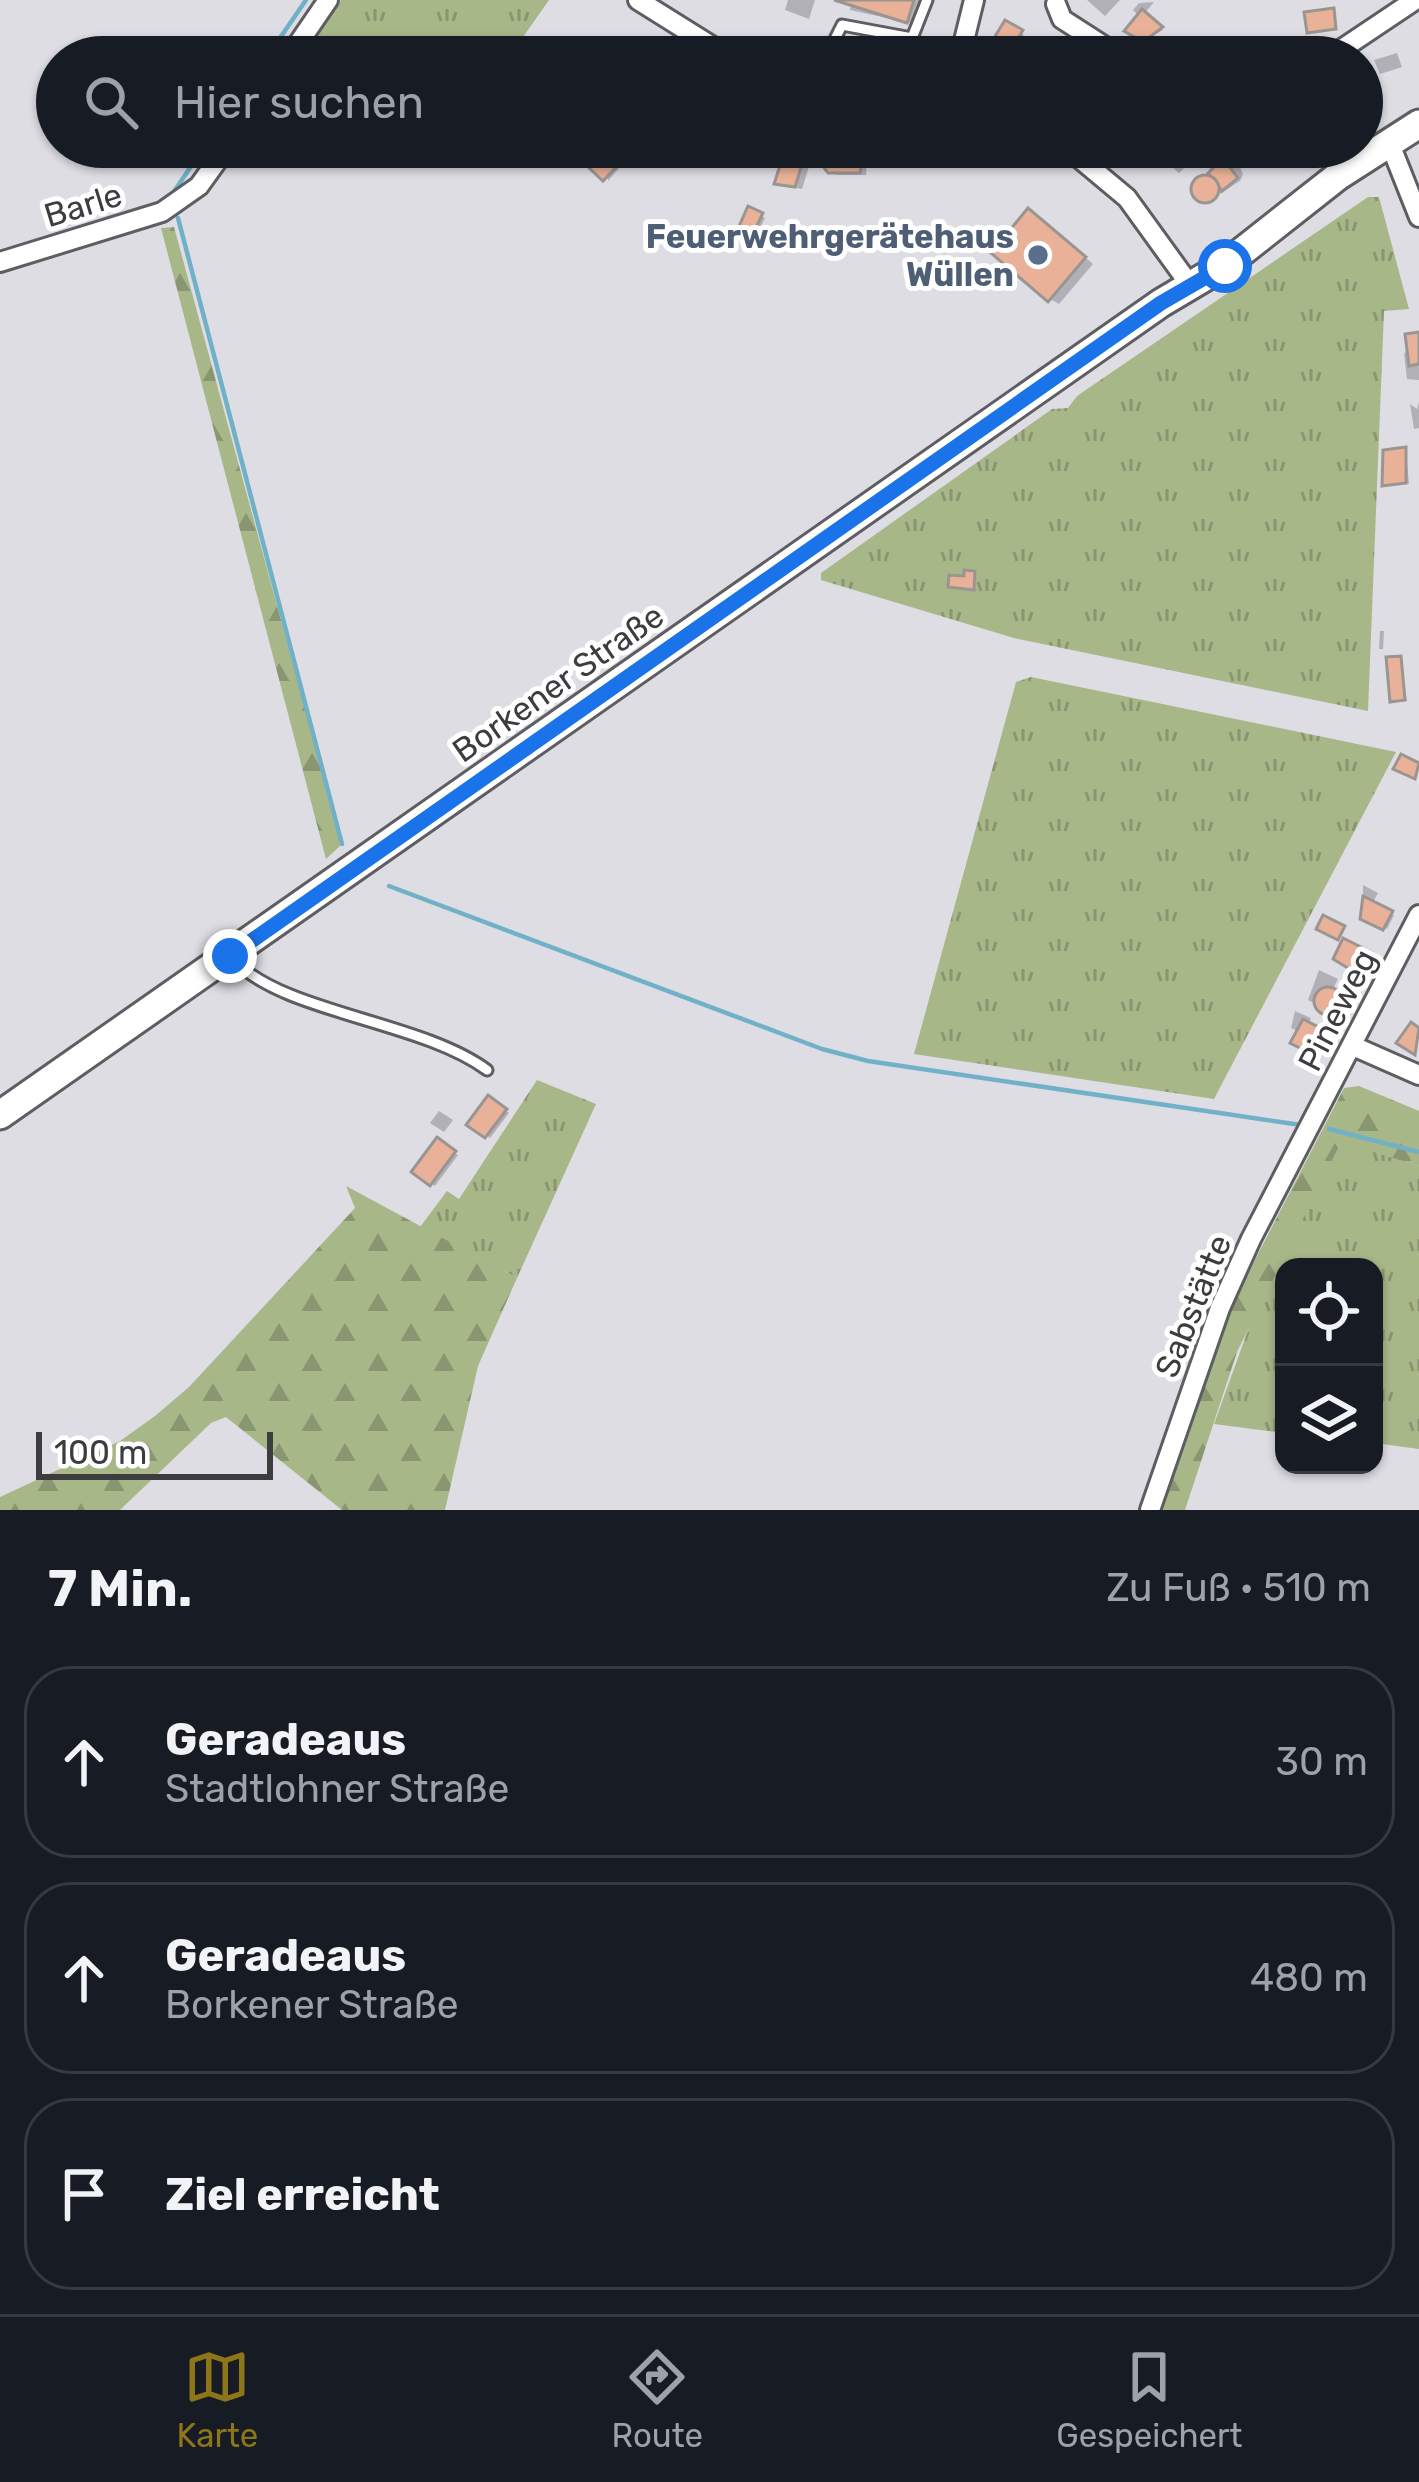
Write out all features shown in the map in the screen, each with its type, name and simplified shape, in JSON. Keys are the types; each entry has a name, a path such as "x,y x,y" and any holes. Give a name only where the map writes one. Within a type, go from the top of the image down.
{"main road":[{"name":"Borkener Straße","path":"1383,149 1419,124"},
{"name":"Borkener Straße","path":"0,1115 1356,168"}],"street":[{"path":"303,36 328,0"},
{"path":"638,0 695,36"},
{"path":"965,36 974,0"},
{"path":"1355,36 1388,8 1415,0"},
{"path":"1056,4 1062,19 1088,36"},
{"path":"1390,144 1419,217"},
{"name":"Barle","path":"0,262 162,212 199,186 211,168"},
{"path":"1091,168 1127,198 1190,285"},
{"name":"Pineweg","path":"1309,1132 1419,915"},
{"path":"1353,1046 1419,1075"},
{"name":"Sabstätte","path":"1150,1510 1220,1308 1309,1132"}],"lane":[{"path":"916,36 927,0"},
{"path":"836,36 842,25 893,36"},
{"path":"230,956 266,983 454,1049 487,1070"}],"green space":[{"path":"341,0 549,0 524,36 317,36"},
{"path":"1368,197 1379,197 1409,309 1384,311 1368,711 1014,638 821,580 821,573 1052,409 1068,408 1077,396"},
{"path":"174,227 342,844 326,859 161,228"},
{"path":"1031,677 1396,752 1214,1099 914,1054 1016,682"},
{"path":"537,1080 596,1104 517,1278 420,1227 447,1191 459,1199"},
{"path":"1359,1086 1419,1111 1419,1166 1341,1142 1284,1258 1275,1258 1275,1275 1237,1352 1185,1510 1161,1510 1231,1306 1344,1088"},
{"path":"1341,1141 1419,1166 1419,1449 1383,1444 1383,1258 1281,1258"},
{"path":"346,1186 517,1278 478,1366 445,1510 342,1510 226,1417 211,1423 120,1510 0,1510 0,1497 120,1441 189,1387 355,1208"},
{"path":"1275,1271 1275,1432 1214,1424 1256,1308"}],"building":[{"path":"834,0 914,0 907,23"},
{"path":"1334,8 1336,29 1307,33 1304,12"},
{"path":"1142,9 1163,27 1151,36 1124,31"},
{"path":"1005,20 1023,30 1019,36 995,36"},
{"path":"589,168 615,168 603,181"},
{"path":"779,168 801,168 795,187 774,184"},
{"path":"824,168 861,168 860,173 828,173"},
{"path":"1213,168 1230,168 1238,178 1222,191 1208,173"},
{"path":"1205,175 1215,179 1219,189 1215,199 1205,203 1195,199 1191,189 1195,179"},
{"path":"748,206 763,213 751,238 737,231"},
{"name":"Feuerwehrgerätehaus Wüllen","path":"1028,208 1086,257 1048,302 991,253"},
{"path":"1419,332 1419,364 1409,366 1405,334"},
{"path":"1406,447 1406,483 1382,486 1383,450"},
{"path":"964,570 975,571 974,590 948,587 949,575 964,576"},
{"path":"1401,656 1405,700 1390,702 1386,657"},
{"path":"1401,754 1419,763 1415,779 1393,769"},
{"path":"1363,896 1393,911 1383,930 1360,919"},
{"path":"1323,915 1345,926 1338,940 1316,929"},
{"path":"1343,938 1373,953 1359,975 1333,959"},
{"path":"1328,987 1338,991 1342,1001 1338,1011 1328,1015 1318,1011 1314,1001 1318,991"},
{"path":"1303,1019 1328,1032 1316,1056 1290,1043"},
{"path":"1411,1022 1419,1028 1415,1055 1396,1043"},
{"path":"488,1095 507,1109 485,1138 466,1125"},
{"path":"437,1137 456,1151 430,1186 411,1172"}],"waterway":[{"path":"281,36 306,0"},
{"path":"171,196 190,168"},
{"path":"178,218 342,844"},
{"path":"389,886 822,1049 868,1061 1301,1125"},
{"path":"1329,1129 1419,1152"}],"place":[{"name":"Feuerwehrgerätehaus Wüllen","path":"1038,255"}],"route":[{"path":"230,956 1161,303 1225,266"}]}
